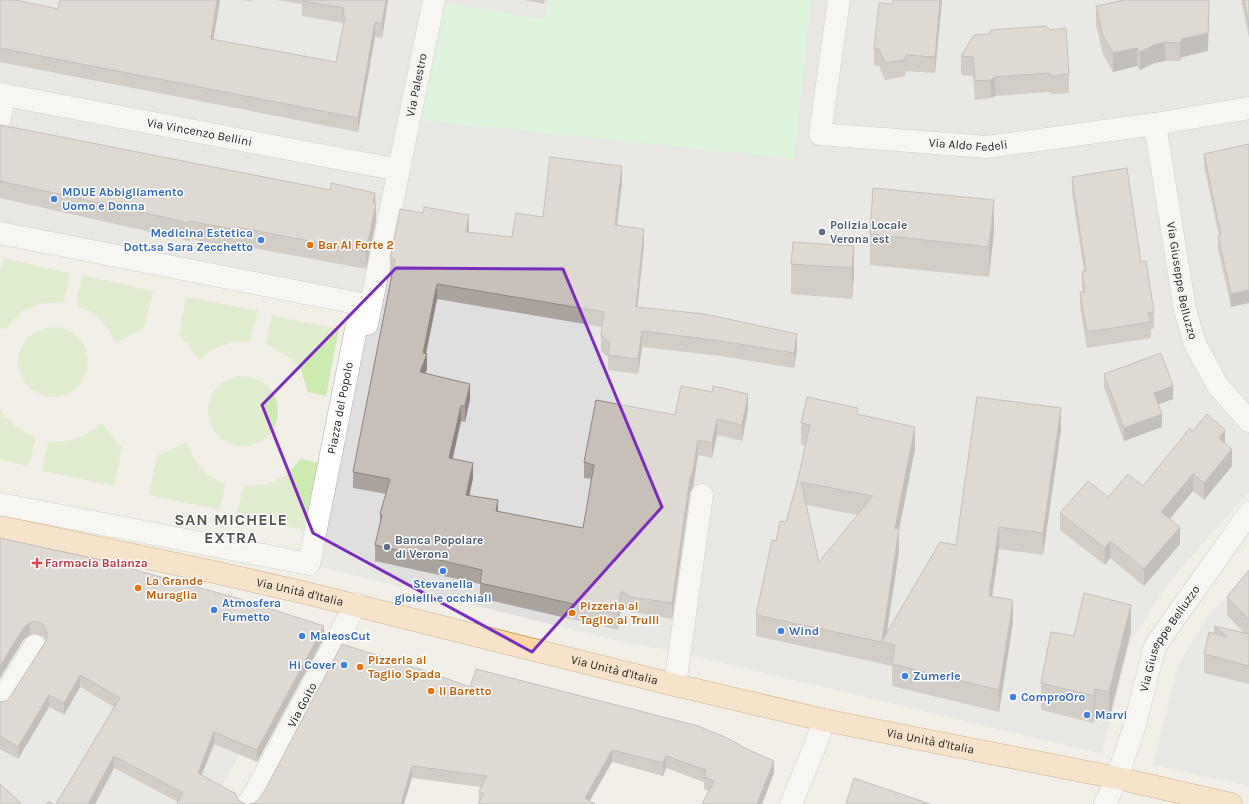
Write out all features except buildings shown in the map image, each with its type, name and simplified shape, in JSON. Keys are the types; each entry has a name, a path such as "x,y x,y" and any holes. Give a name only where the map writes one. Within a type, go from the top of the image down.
{"main road":[{"name":"Via Unità d'Italia","path":"0,527 206,570 356,604 675,685 824,720 1117,778 1231,804"}],"street":[{"name":"Via Palestro","path":"399,170 434,0"},
{"name":"Via Aldo Fedeli","path":"839,0 820,134 987,147 1155,124 1249,108"},
{"name":"Via Vincenzo Bellini","path":"2,94 399,170"},
{"path":"0,118 2,94"},
{"name":"Via Giuseppe Belluzzo","path":"1155,124 1185,310 1195,344 1218,386 1249,421"},
{"name":"Piazza del Popolo","path":"310,594 399,170"},
{"name":"Piazza del Popolo","path":"0,233 360,304 309,564 0,504"},
{"path":"675,685 702,495"},
{"name":"Via Giuseppe Belluzzo","path":"1117,778 1134,728 1156,646 1249,513"},
{"name":"Via Goito","path":"248,804 356,604"},
{"path":"0,702 35,646"},
{"path":"791,804 824,720"},
{"path":"1105,804 1117,778"},
{"path":"1115,804 1117,778"}],"highlighted area":[{"path":"396,268 563,269 662,507 532,652 313,533 262,405"}],"shaded area":[{"path":"0,0 549,0 544,20 442,2 793,159 811,0 1249,0 1249,492 1168,583 1130,644 1102,754 682,653 614,640 309,564 360,304 0,233"},
{"path":"0,570 309,632 223,784 221,804 0,804"},
{"path":"1249,570 1249,786 1153,765 1179,663 1209,615"}],"green space":[{"path":"549,0 811,0 794,159 420,120 442,2 543,20"},
{"path":"3,258 70,273 64,302 40,304 21,312 6,329 0,328 0,272"},
{"path":"82,275 153,291 144,328 115,343 106,326 91,312 76,305"},
{"path":"186,297 258,311 250,341 234,342 215,348 200,360 179,335"},
{"path":"272,316 339,329 326,396 308,392 301,370 287,356 266,344"},
{"path":"53,327 66,330 78,337 85,349 88,362 85,375 78,387 66,394 53,397 40,394 28,387 21,375 18,362 21,349 28,337 40,330"},
{"path":"243,376 256,379 268,386 275,398 278,411 275,424 268,436 256,443 243,446 230,443 218,436 211,424 208,411 211,398 218,386 230,379"},
{"path":"0,406 10,421 36,438 29,466 0,460"},
{"path":"101,423 122,448 114,486 42,471 48,442 67,441 86,435"},
{"path":"186,442 195,460 207,475 225,484 220,510 149,495 157,456"},
{"path":"301,459 318,463 304,530 237,515 243,486 267,484 285,476"}],"place":[{"name":"MDUE Abbigliamento Uomo e Donna","path":"54,199"},
{"name":"Polizia Locale Verona est","path":"822,232"},
{"name":"Medicina Estetica Dott.sa Sara Zecchetto","path":"261,240"},
{"name":"Bar Al Forte 2","path":"310,245"},
{"name":"Banca Popolare di Verona","path":"387,547"},
{"name":"Farmacia Balanza","path":"37,563"},
{"name":"Stevanella gioielli e occhiali","path":"443,571"},
{"name":"La Grande Muraglia","path":"138,588"},
{"name":"Atmosfera Fumetto","path":"214,610"},
{"name":"Pizzeria al Taglio ai Trulli","path":"572,613"},
{"name":"Wind","path":"781,631"},
{"name":"MaleosCut","path":"302,636"},
{"name":"Hi Cover","path":"344,665"},
{"name":"Pizzeria al Taglio Spada","path":"360,667"},
{"name":"Zumerle","path":"905,676"},
{"name":"Il Baretto","path":"431,691"},
{"name":"ComproOro","path":"1013,697"},
{"name":"Marvi","path":"1087,715"}],"district":[{"name":"SAN MICHELE EXTRA","path":"231,528"}]}
